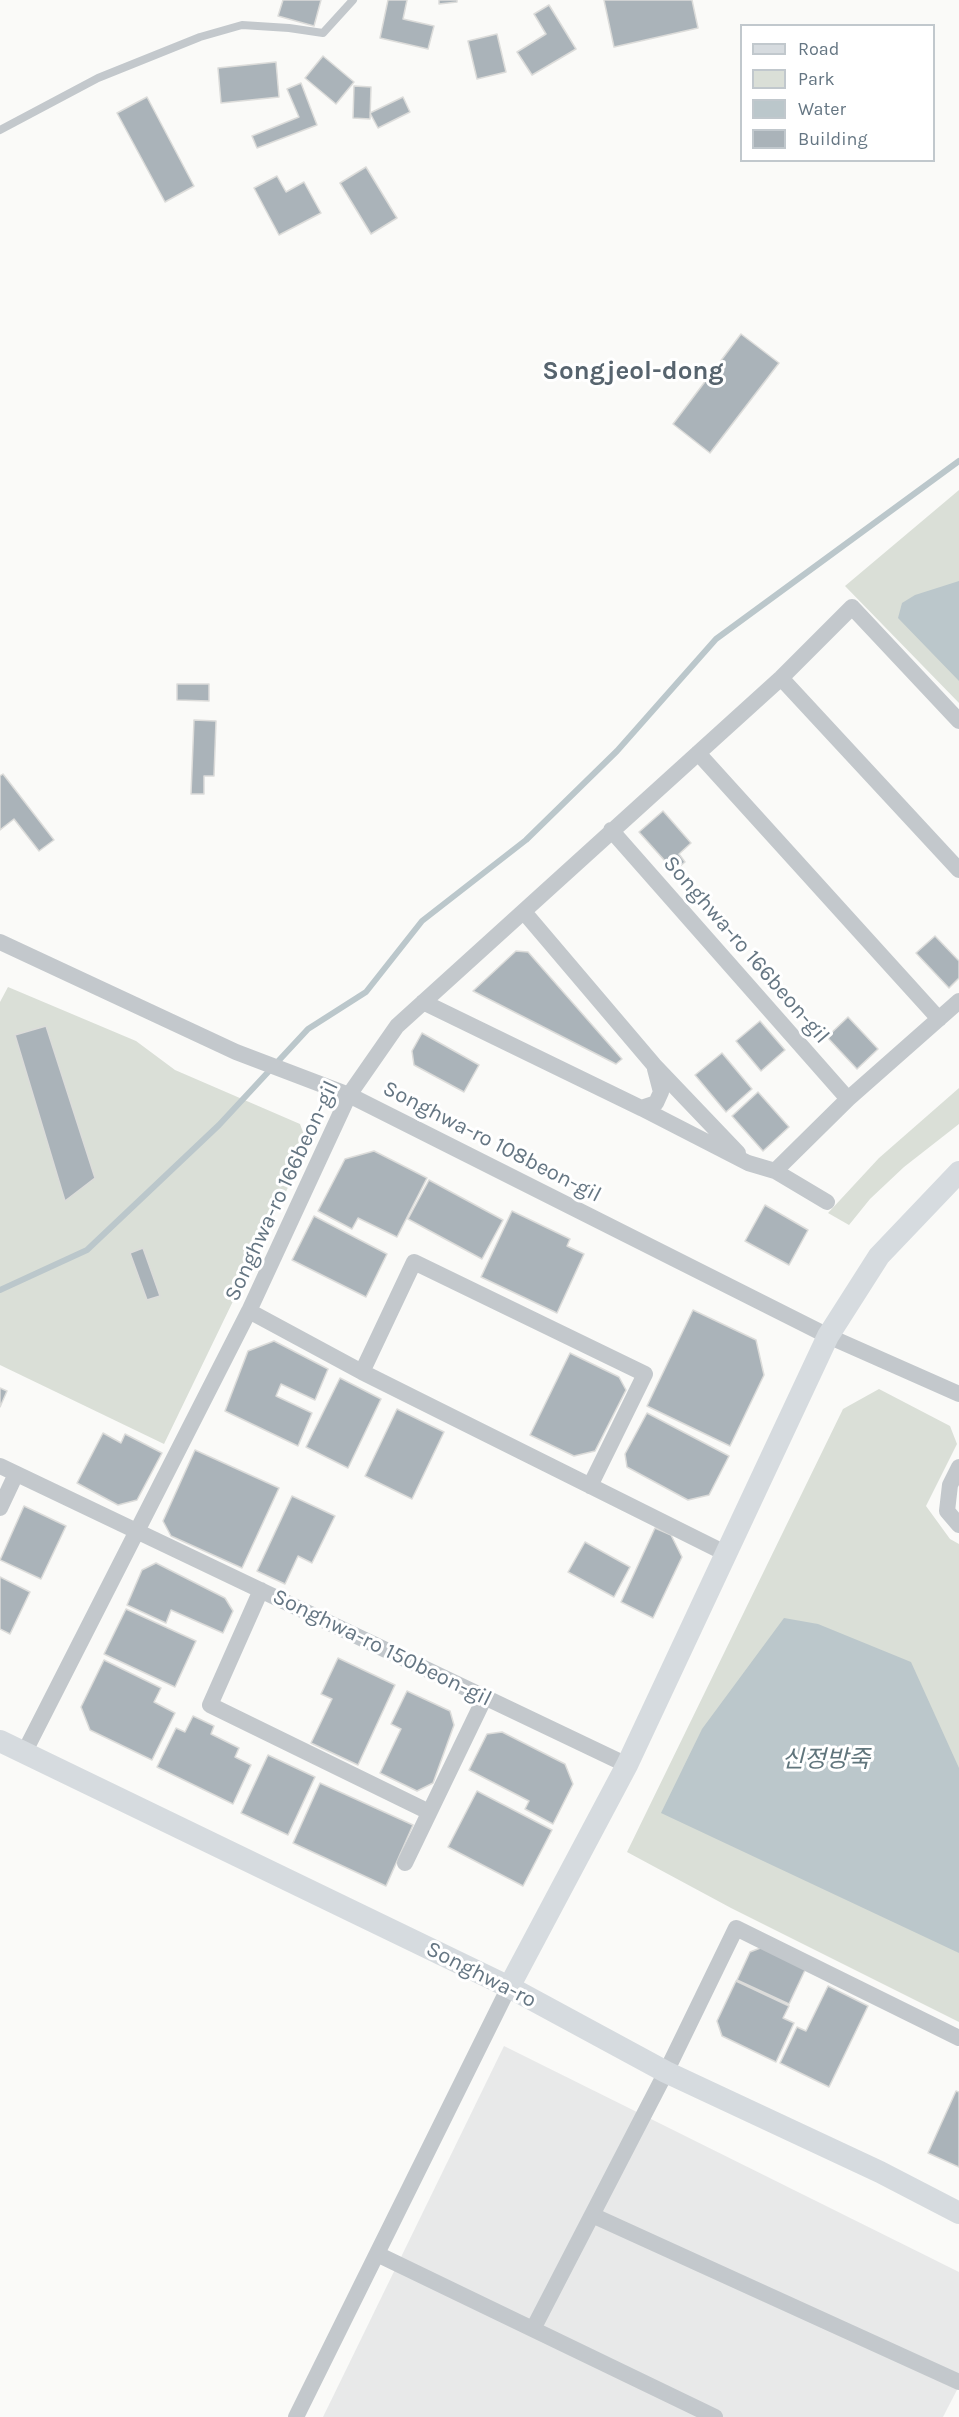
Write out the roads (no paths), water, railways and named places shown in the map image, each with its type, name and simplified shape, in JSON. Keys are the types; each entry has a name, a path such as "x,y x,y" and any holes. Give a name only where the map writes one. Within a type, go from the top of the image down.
{"street":[{"name":"Songhwa-ro 166beon-gil","path":"24,1753 249,1311 349,1095 397,1026 781,678 852,607 959,721"},
{"path":"781,678 959,870"},
{"path":"699,753 939,1019"},
{"name":"Songhwa-ro 166beon-gil","path":"611,830 848,1099"},
{"path":"524,912 654,1065 748,1163"},
{"name":"Songhwa-ro 108beon-gil","path":"0,942 236,1052 349,1095 828,1336 959,1394"},
{"path":"775,1171 848,1099 959,1001"},
{"path":"423,1002 748,1163 775,1171 826,1202"},
{"path":"641,1108 656,1103 661,1092 654,1065"},
{"path":"296,2417 509,1988 627,1765 828,1336 879,1256 959,1172"},
{"path":"362,1372 414,1262 645,1374 590,1486"},
{"path":"249,1311 362,1372 725,1553"},
{"path":"0,1466 138,1532"},
{"path":"959,1467 950,1485 946,1511 959,1525"},
{"path":"0,1508 16,1474"},
{"name":"Songhwa-ro 150beon-gil","path":"138,1532 627,1765"},
{"path":"261,1590 210,1706 429,1812"},
{"path":"405,1863 485,1697"},
{"name":"Songhwa-ro","path":"0,1741 509,1988 666,2072 880,2172 959,2213"},
{"path":"532,2329 666,2072 736,1928 959,2038"},
{"path":"592,2215 959,2382"},
{"path":"377,2254 714,2417"}],"lane":[{"path":"0,130 98,78 200,37 242,26 289,28 323,33 353,0"}],"water":[{"path":"959,581 959,681 898,618 902,603 915,595"},
{"name":"신정방죽","path":"784,1618 818,1624 911,1662 959,1768 959,1953 661,1813 702,1729"}],"waterway":[{"path":"0,1290 87,1250 219,1125 308,1029 366,992 422,921 526,840 617,751 716,639 959,461"}],"district":[{"name":"Songjeol-dong","path":"633,372"}]}
